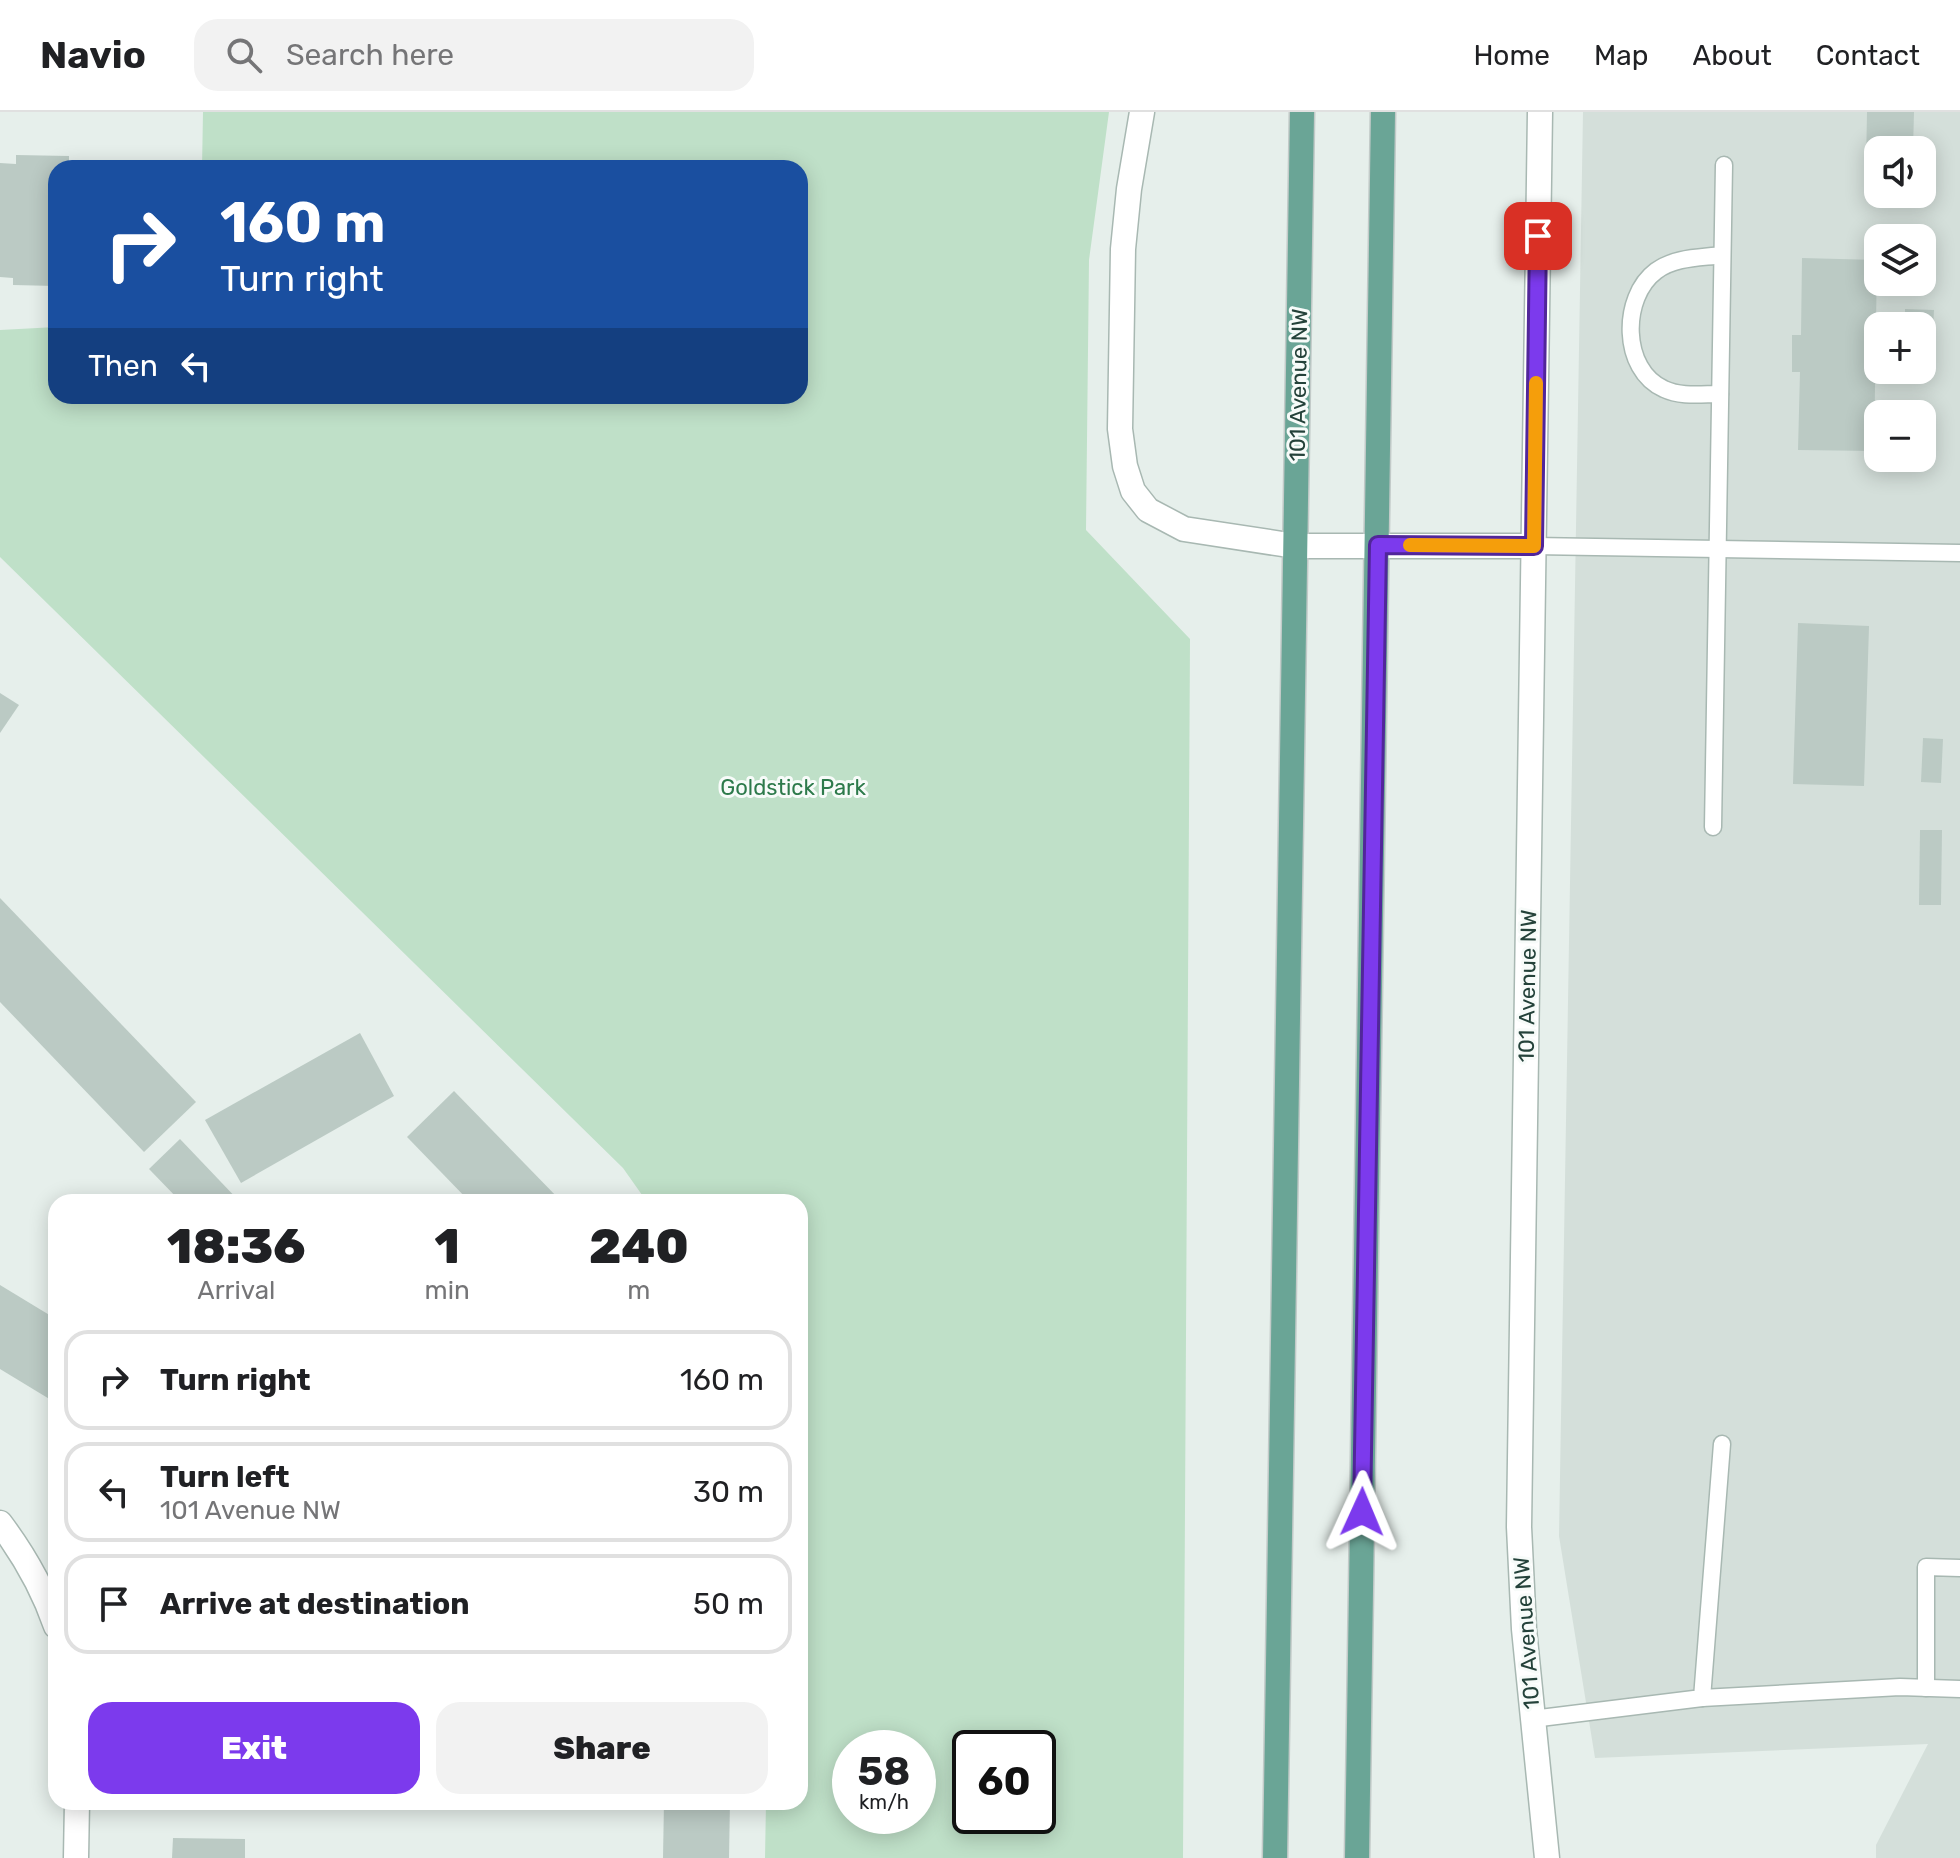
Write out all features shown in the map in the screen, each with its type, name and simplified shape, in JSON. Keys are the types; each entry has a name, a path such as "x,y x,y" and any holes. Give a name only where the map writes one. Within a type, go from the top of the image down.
{"main road":[{"name":"101 Avenue NW","path":"1275,1858 1302,112"},
{"path":"1357,1858 1383,112"}],"street":[{"path":"1142,112 1129,189 1123,264 1120,429 1125,466 1133,491 1148,510 1184,529 1295,546 1534,546"},
{"name":"101 Avenue NW","path":"1540,112 1519,1527 1524,1629 1547,1858"},
{"path":"0,1523 23,1555 48,1602"},
{"path":"76,1858 77,1810"}],"lane":[{"path":"1713,827 1724,165"},
{"path":"1720,394 1682,394 1662,389 1646,374 1633,352 1631,334 1635,301 1643,284 1656,271 1674,261 1722,255"},
{"path":"1534,546 1960,553"},
{"path":"1702,1698 1722,1444"},
{"path":"1926,1688 1926,1567 1960,1568"},
{"path":"1532,1719 1702,1698 1960,1689"}],"shaded area":[{"path":"1583,112 1960,112 1960,1858 1876,1858 1876,1845 1928,1744 1595,1758 1559,1536"}],"green space":[{"name":"Goldstick Park","path":"203,112 1109,112 1089,260 1086,530 1190,639 1183,1858 765,1858 766,1810 808,1810 808,1194 641,1194 623,1168 0,557 0,330 48,327 48,404 808,404 808,160 202,160"}],"building":[{"path":"1867,112 1914,112 1913,136 1867,136"},
{"path":"16,155 69,156 69,160 48,160 48,286 13,285 13,278 0,277 0,163 16,164"},
{"path":"1802,258 1864,260 1864,296 1876,296 1876,312 1864,312 1864,384 1875,384 1875,400 1864,400 1864,451 1798,450 1800,372 1792,372 1792,335 1801,335"},
{"path":"1905,309 1934,310 1934,312 1905,312"},
{"path":"1798,623 1869,626 1864,786 1793,784"},
{"path":"0,693 19,705 0,733"},
{"path":"1923,738 1943,739 1941,783 1921,782"},
{"path":"1920,830 1942,830 1941,905 1919,905"},
{"path":"0,898 196,1102 144,1152 0,1002"},
{"path":"360,1033 394,1096 241,1183 205,1120"},
{"path":"454,1091 554,1194 462,1194 407,1137"},
{"path":"180,1139 232,1194 173,1194 149,1169"},
{"path":"0,1285 48,1314 48,1398 0,1369"},
{"path":"664,1810 730,1810 729,1858 663,1858"},
{"path":"173,1838 245,1839 245,1858 172,1858"}],"slow traffic":[{"path":"1410,545 1534,546 1536,383"}],"route":[{"path":"1362,1512 1378,545 1534,546 1538,236"}]}
